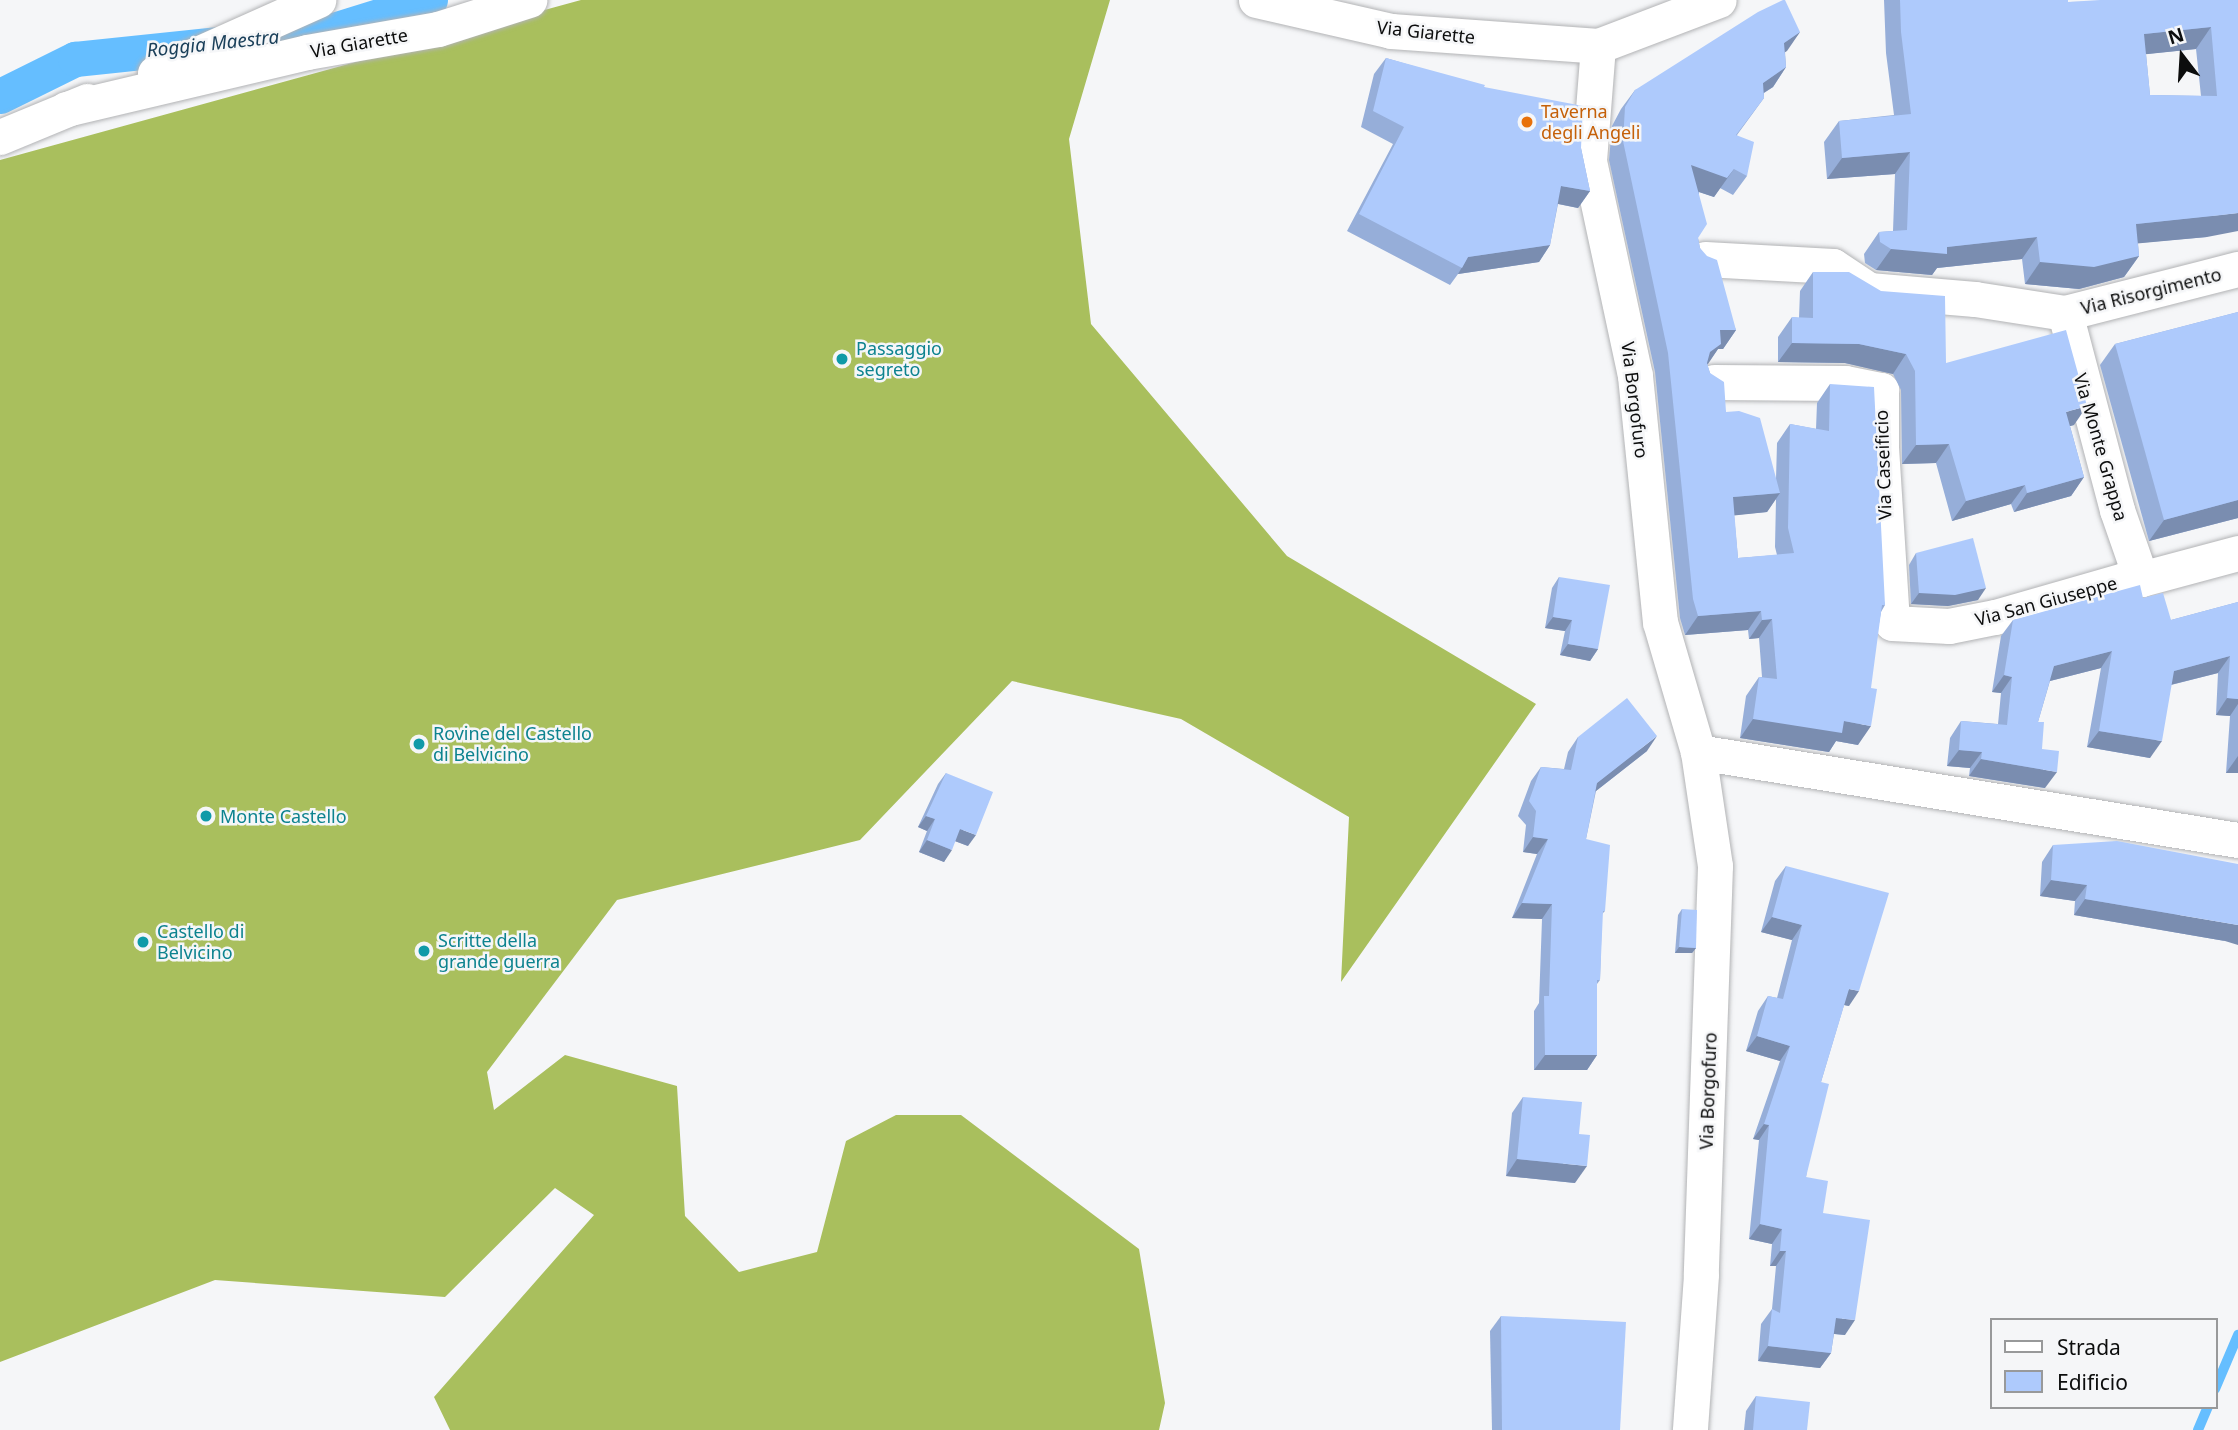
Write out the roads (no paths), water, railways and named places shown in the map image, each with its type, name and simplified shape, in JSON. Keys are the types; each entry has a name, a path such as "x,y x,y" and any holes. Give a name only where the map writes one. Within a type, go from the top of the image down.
{"street":[{"path":"0,137 135,82 255,25 318,0"},
{"name":"Via Giarette","path":"66,109 307,52 438,29 529,0"},
{"name":"Via Giarette","path":"1256,0 1391,31 1598,46"},
{"path":"1598,46 1719,0"},
{"name":"Via Borgofuro","path":"1598,46 1589,161 1634,376 1660,622 1698,752 1716,866 1701,1275 1690,1430"},
{"path":"1705,259 1833,266 1869,290 1975,299 2065,313"},
{"name":"Via Risorgimento","path":"2065,313 2238,269"},
{"name":"Via Monte Grappa","path":"2065,313 2117,510 2141,579"},
{"name":"Via Caseificio","path":"1714,382 1844,383 1881,390 1881,447 1892,623"},
{"name":"Via San Giuseppe","path":"1892,623 1949,626 1995,617 2124,580 2141,579 2238,553"},
{"path":"1698,752 2238,840"}],"waterway":[{"name":"Roggia Maestra","path":"0,96 75,59 324,33 430,0"},
{"path":"2217,1384 2238,1335"},
{"path":"2198,1430 2207,1409"}],"place":[{"name":"Taverna degli Angeli","path":"1527,122"},
{"name":"Passaggio segreto","path":"842,359"},
{"name":"Rovine del Castello di Belvicino","path":"419,744"},
{"name":"Monte Castello","path":"206,816"},
{"name":"Castello di Belvicino","path":"143,942"},
{"name":"Scritte della grande guerra","path":"424,951"}]}
